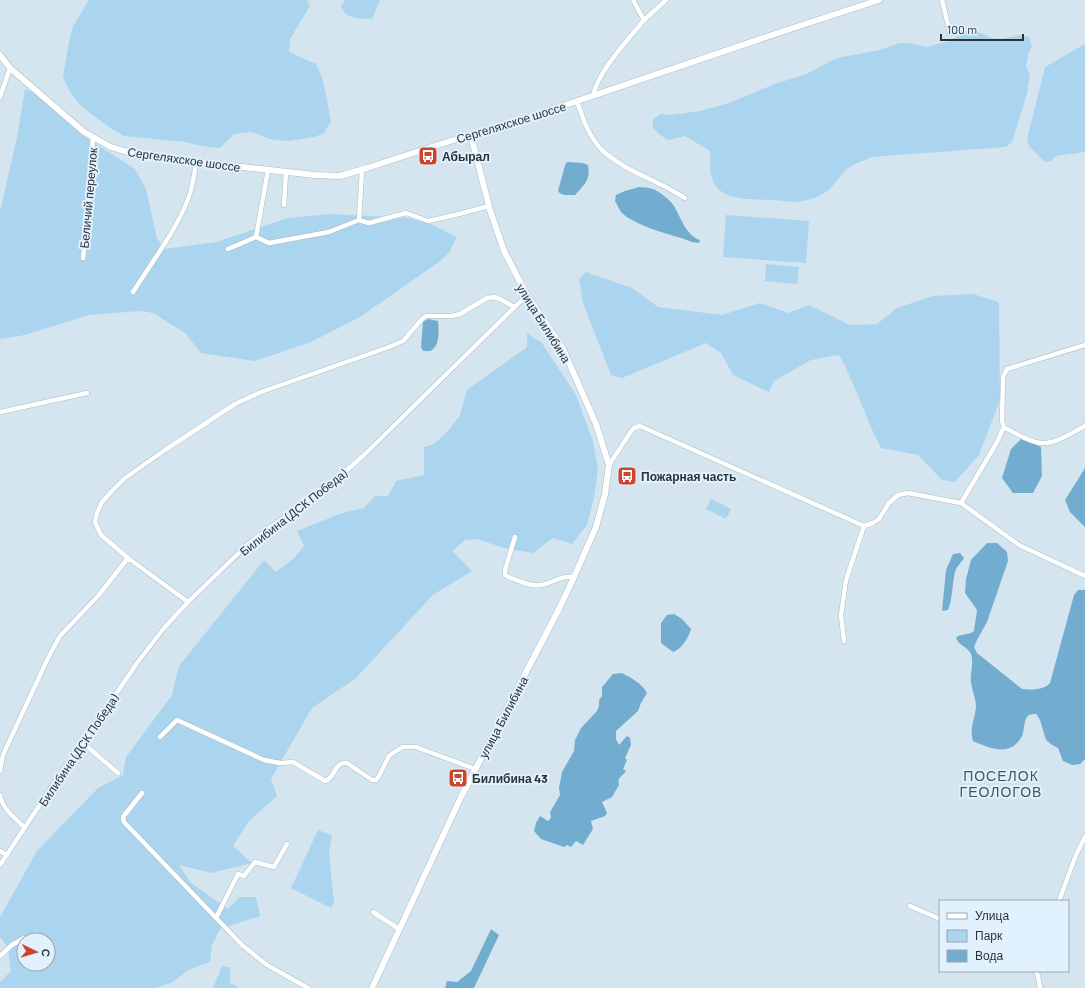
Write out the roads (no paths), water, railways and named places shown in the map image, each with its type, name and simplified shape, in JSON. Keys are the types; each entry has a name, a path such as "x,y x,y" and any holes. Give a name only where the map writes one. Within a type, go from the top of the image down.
{"main road":[{"name":"Сергеляхское шоссе","path":"0,55 10,68 84,132 111,147 124,151 196,162 315,175 340,176 471,136 879,0"},
{"name":"улица Билибина","path":"372,988 475,769 574,576 596,527 605,494 609,465 596,424 563,349 527,295 504,252 489,206 471,136"}],"street":[{"path":"633,0 644,20"},
{"path":"593,96 601,76 644,20 666,0"},
{"path":"942,0 950,34"},
{"path":"0,96 10,68"},
{"path":"577,101 585,124 602,150 615,160 685,198"},
{"name":"Беличий переулок","path":"83,258 93,138"},
{"path":"133,292 162,248 183,210 191,190 196,162"},
{"path":"256,237 268,170"},
{"path":"359,220 362,170"},
{"path":"284,205 286,172"},
{"path":"228,249 256,237 269,243 329,232 359,220 369,223 406,213 428,220 489,206"},
{"name":"Билибина (ДСК Победа)","path":"0,865 62,771 83,743 137,663 164,628 188,602 247,545 276,522 337,479 364,455 527,295"},
{"path":"188,602 128,558 101,535 97,528 95,522 102,502 125,478 207,421 235,404 262,392 403,341 426,316 452,316 460,314 487,298 494,297 514,307"},
{"path":"1085,345 1007,369 1003,377 1002,421 1004,426 1032,441 1041,443 1053,442 1085,426"},
{"path":"0,412 87,393"},
{"path":"609,465 632,430 640,426 864,526 874,523 879,519 889,503 898,495 908,493 961,503 1019,545 1085,576"},
{"path":"961,503 996,444 1004,426"},
{"path":"844,641 841,615 846,580 864,526"},
{"path":"515,537 505,570 505,575 508,577 533,585 542,585 566,576 574,576"},
{"path":"0,771 3,755 48,658 60,636 98,596 128,558"},
{"path":"160,737 177,720 264,760 280,763 293,762 325,781 328,780 340,764 344,762 372,780 376,780 388,756 403,747 416,747 475,769"},
{"path":"83,743 118,773"},
{"path":"142,794 125,813 123,817 124,822 242,945 267,965 308,988"},
{"path":"0,795 1,801 6,809 25,828"},
{"path":"1059,900 1076,855 1085,837"},
{"path":"216,918 238,874 244,876 255,862 274,867 288,844"},
{"path":"0,851 7,855"},
{"path":"910,906 939,919"},
{"path":"373,912 399,929"},
{"path":"0,956 16,943"},
{"path":"1036,972 1040,988"}],"water":[{"path":"567,162 583,163 588,165 588,178 575,195 563,194 559,193 558,191"},
{"path":"639,187 653,189 668,199 674,206 691,235 700,240 699,243 650,228 633,221 621,212 615,201 616,195"},
{"path":"428,319 438,321 438,338 436,346 433,349 430,351 423,351 421,347 423,322"},
{"path":"1022,438 1041,447 1042,476 1033,493 1013,493 1002,478 1011,449"},
{"path":"1085,468 1085,527 1070,512 1065,500"},
{"path":"987,543 997,543 1007,552 1008,561 987,622 974,647 977,653 1022,689 1041,688 1050,683 1074,595 1078,590 1085,590 1085,759 1080,764 1072,765 1063,761 1058,748 1046,740 1040,720 1036,714 1027,717 1021,738 1011,747 998,749 973,741 972,728 976,707 971,682 972,657 969,651 957,641 956,638 974,631 977,610 965,593 966,579 971,560"},
{"path":"960,553 964,558 955,572 950,605 948,610 942,611 946,570 953,554"},
{"path":"674,614 682,619 691,629 684,643 679,649 673,652 661,643 661,623 667,615"},
{"path":"622,673 639,684 647,693 638,711 616,731 616,739 619,745 627,736 630,738 631,745 625,758 627,760 623,769 626,771 619,779 619,785 612,797 602,802 607,813 605,816 591,821 593,829 583,845 576,841 571,847 567,845 564,847 541,839 534,831 536,823 540,816 548,821 551,818 550,812 560,795 559,788 562,772 574,751 575,740 581,728 597,711 599,700 602,696 602,687 613,674"},
{"path":"491,929 499,935 474,988 445,988 447,981 457,982 471,971"}],"place":[{"name":"Абырал","path":"428,156"},
{"name":"Пожарная часть","path":"627,476"},
{"name":"Билибина 43","path":"458,778"}],"district":[{"name":"ПОСЕЛОК ГЕОЛОГОВ","path":"1001,784"}]}
